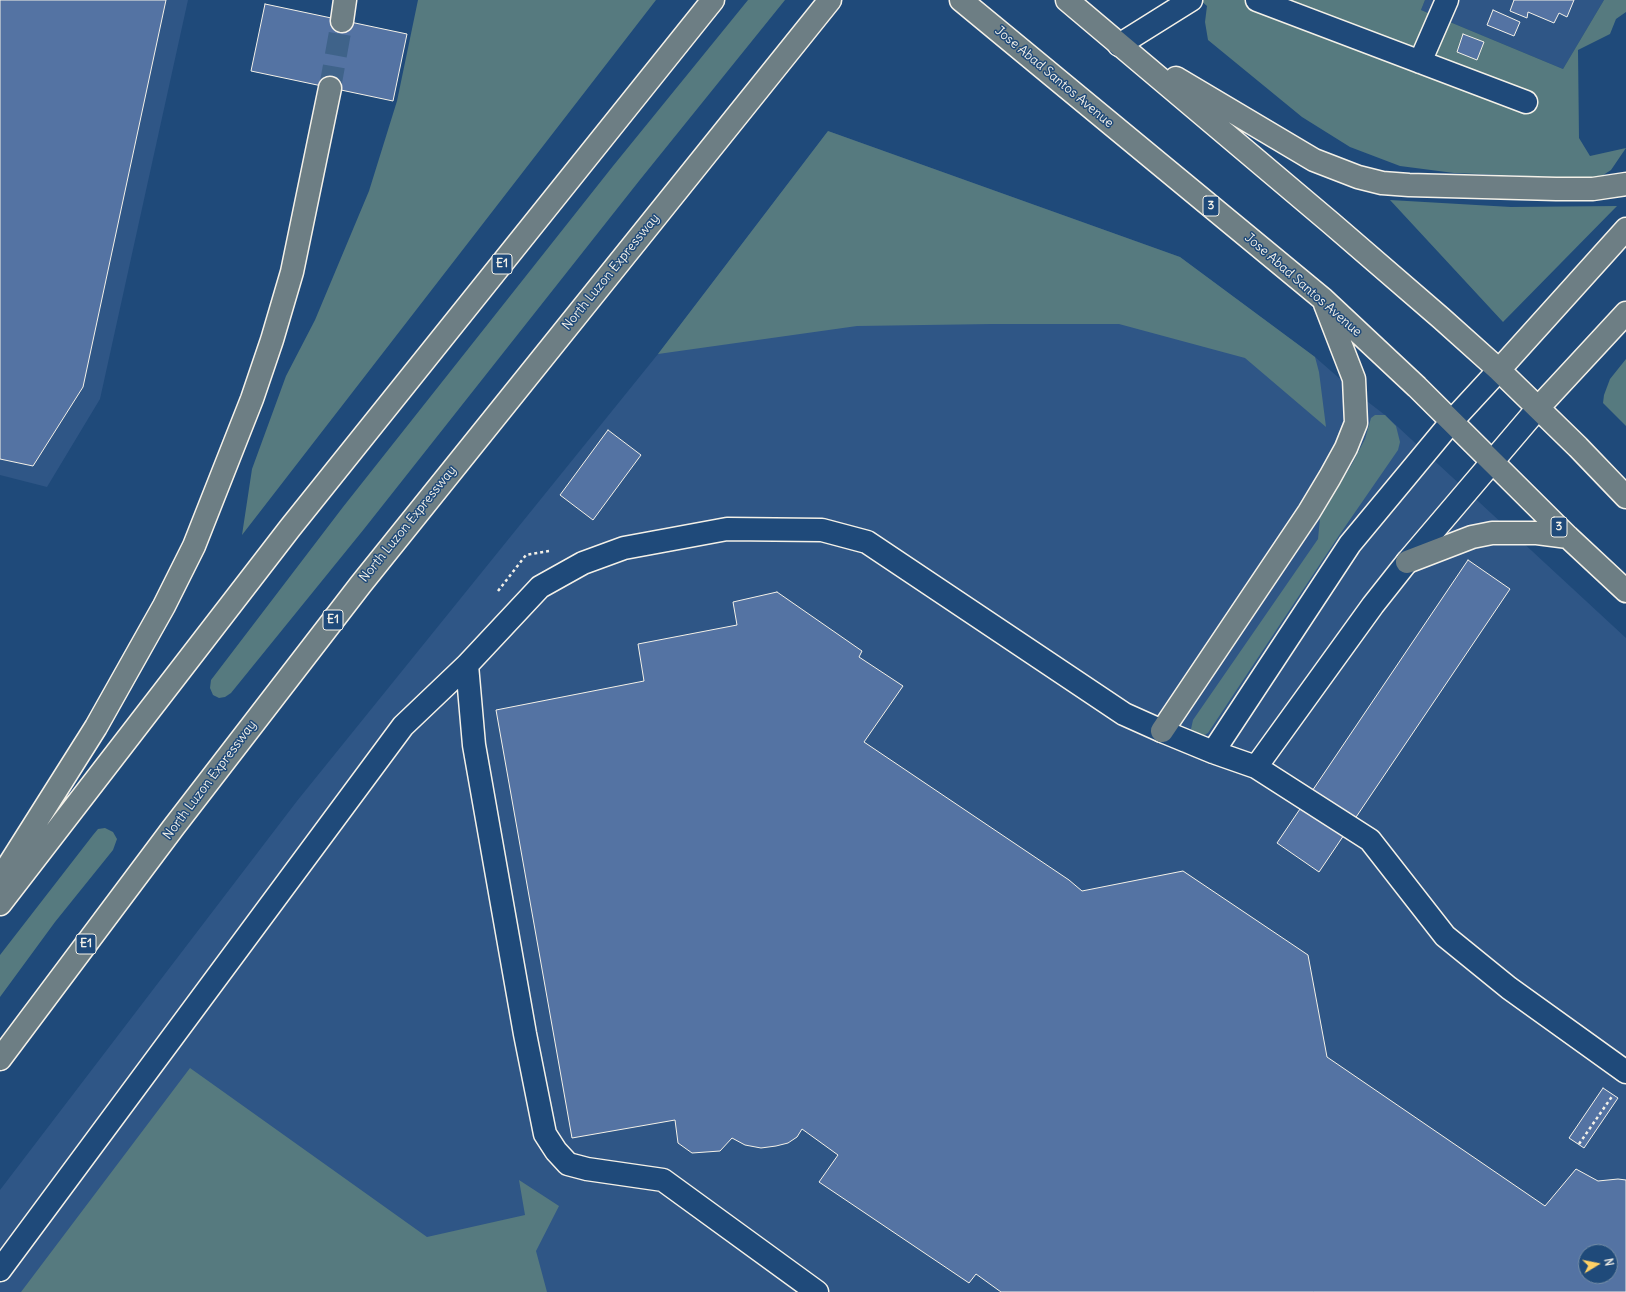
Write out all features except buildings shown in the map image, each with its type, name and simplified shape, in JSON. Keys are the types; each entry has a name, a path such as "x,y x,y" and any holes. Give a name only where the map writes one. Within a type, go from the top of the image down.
{"highway":[{"name":"E1","path":"0,904 295,522 713,0"},
{"name":"North Luzon Expressway","path":"0,1059 173,828 361,584 830,0"},
{"name":"Jose Abad Santos Avenue","path":"961,0 1323,299 1452,421 1568,537 1626,591"},
{"path":"1067,0 1331,223 1499,370 1578,447 1626,497"},
{"path":"1119,44 1314,160 1358,177 1382,183 1409,185 1556,189 1593,189 1626,184"},
{"path":"0,879 96,727 164,606 194,546 252,399 272,340 290,279 330,88"},
{"path":"1499,370 1626,228"},
{"path":"1162,731 1309,512 1346,448 1356,422 1354,379 1323,299"},
{"path":"1538,408 1626,313"},
{"path":"1407,562 1466,539 1492,533 1537,533 1568,537"}],"street":[{"path":"1119,44 1191,0"},
{"path":"1257,0 1526,102"},
{"path":"1420,62 1447,0"},
{"path":"1213,752 1350,544 1452,421 1499,370"},
{"path":"1256,767 1373,605 1407,562 1538,408"},
{"path":"0,1270 403,726 468,664 540,587 583,563 624,548 727,529 822,530 867,542 1124,714 1213,752 1256,767 1370,840 1445,936 1509,988 1626,1072"},
{"path":"468,664 474,745 525,1034 546,1134 556,1151 568,1164 587,1170 663,1180 817,1292"}],"path":[{"path":"497,593 526,554 557,550"},
{"path":"1579,1144 1614,1093"}],"shaded area":[{"path":"0,0 188,0 100,399 47,487 0,475"},
{"path":"1425,0 1604,0 1563,69 1421,10"},
{"path":"828,131 1180,257 1315,357 1355,392 1385,415 1626,638 1626,1292 0,1292 0,1190 297,801 658,354"}],"green space":[{"path":"418,0 656,0 242,535 252,469 286,376 315,320 369,191 397,101"},
{"path":"748,0 785,0 639,181 364,529 231,693 225,697 219,698 213,695 210,688 211,680 343,507 613,166"},
{"path":"1200,0 1425,0 1421,10 1563,69 1604,0 1626,0 1626,12 1616,19 1610,34 1578,50 1579,138 1590,156 1626,148 1611,170 1597,179 1454,173 1400,166 1350,147 1302,117 1208,40 1205,22 1207,6"},
{"path":"828,131 1180,257 1315,357 1319,372 1326,427 1245,358 1119,324 857,326 658,354"},
{"path":"1390,200 1511,207 1617,206 1503,322"},
{"path":"1626,359 1626,426 1603,403 1604,395 1610,379"},
{"path":"1375,415 1385,415 1396,426 1400,442 1398,450 1340,534 1208,733 1201,737 1194,735 1191,729 1193,720 1318,539 1320,518 1352,464 1365,439 1371,418"},
{"path":"105,828 113,832 117,839 113,850 55,922 0,997 0,955 93,835 98,829"},
{"path":"190,1068 427,1237 525,1215 519,1180 559,1206 536,1251 547,1292 21,1292"}],"tunnel":[{"path":"330,88 342,21"}]}
